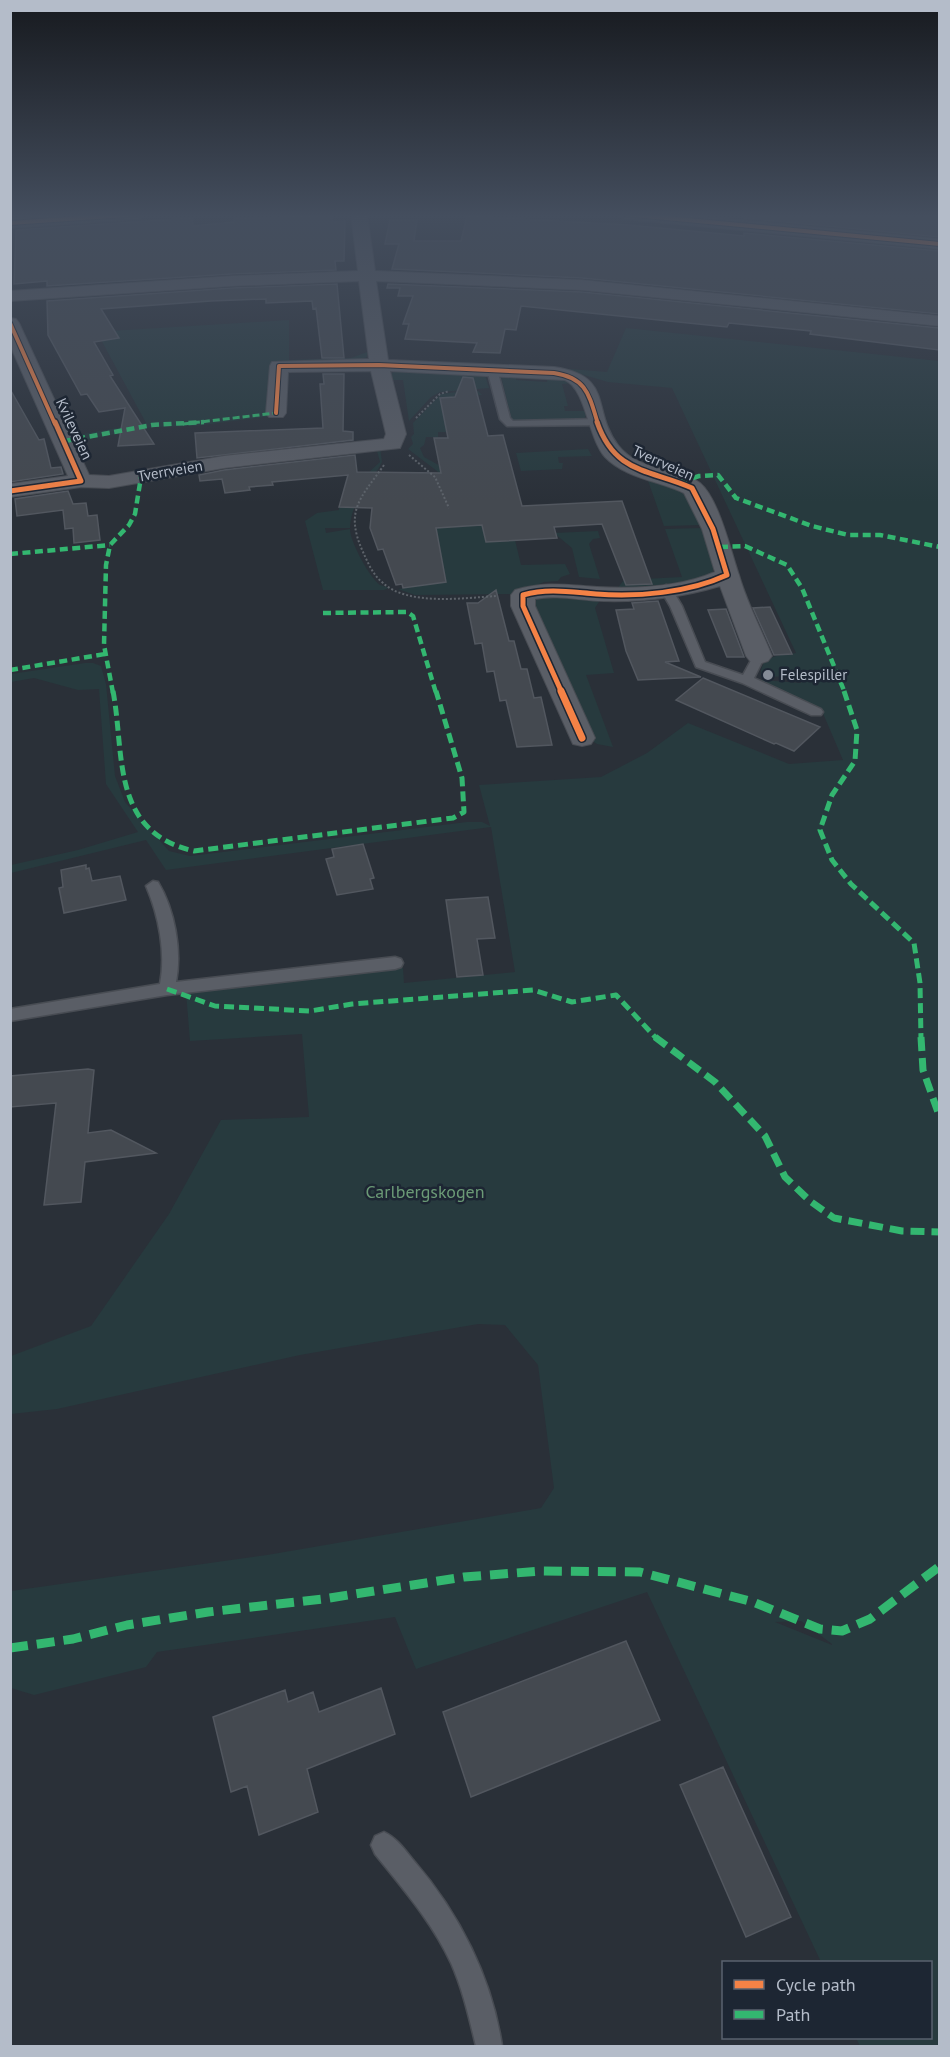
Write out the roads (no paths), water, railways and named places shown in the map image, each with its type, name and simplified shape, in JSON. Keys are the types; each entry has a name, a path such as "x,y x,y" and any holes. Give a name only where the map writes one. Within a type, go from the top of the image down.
{"street":[{"path":"372,310 379,365"},
{"path":"832,310 939,321"},
{"name":"Kvileveien","path":"10,323 81,481 10,491"},
{"name":"Tverrveien","path":"81,481 109,482 224,462 393,444 396,434 379,365"},
{"name":"Tverrveien","path":"276,413 279,366 379,365 492,369 554,373 574,377 587,383 607,446 614,453 631,462 681,482 696,492 720,547 727,575 759,656"},
{"path":"582,738 523,606 523,595 547,589 605,594 666,589 710,583 727,575"}],"lane":[{"path":"492,369 505,419 511,424 598,422"},
{"path":"666,589 676,606 700,664 747,680 816,712"},
{"path":"747,680 759,656"},
{"path":"153,886 161,903 172,963 167,989"},
{"path":"10,1015 167,989 395,963"},
{"path":"384,1845 434,1907 465,1964 481,2007 489,2046"}],"place":[{"name":"Felespiller","path":"768,675"}],"park label":[{"name":"Carlbergskogen","path":"425,1192"}]}
